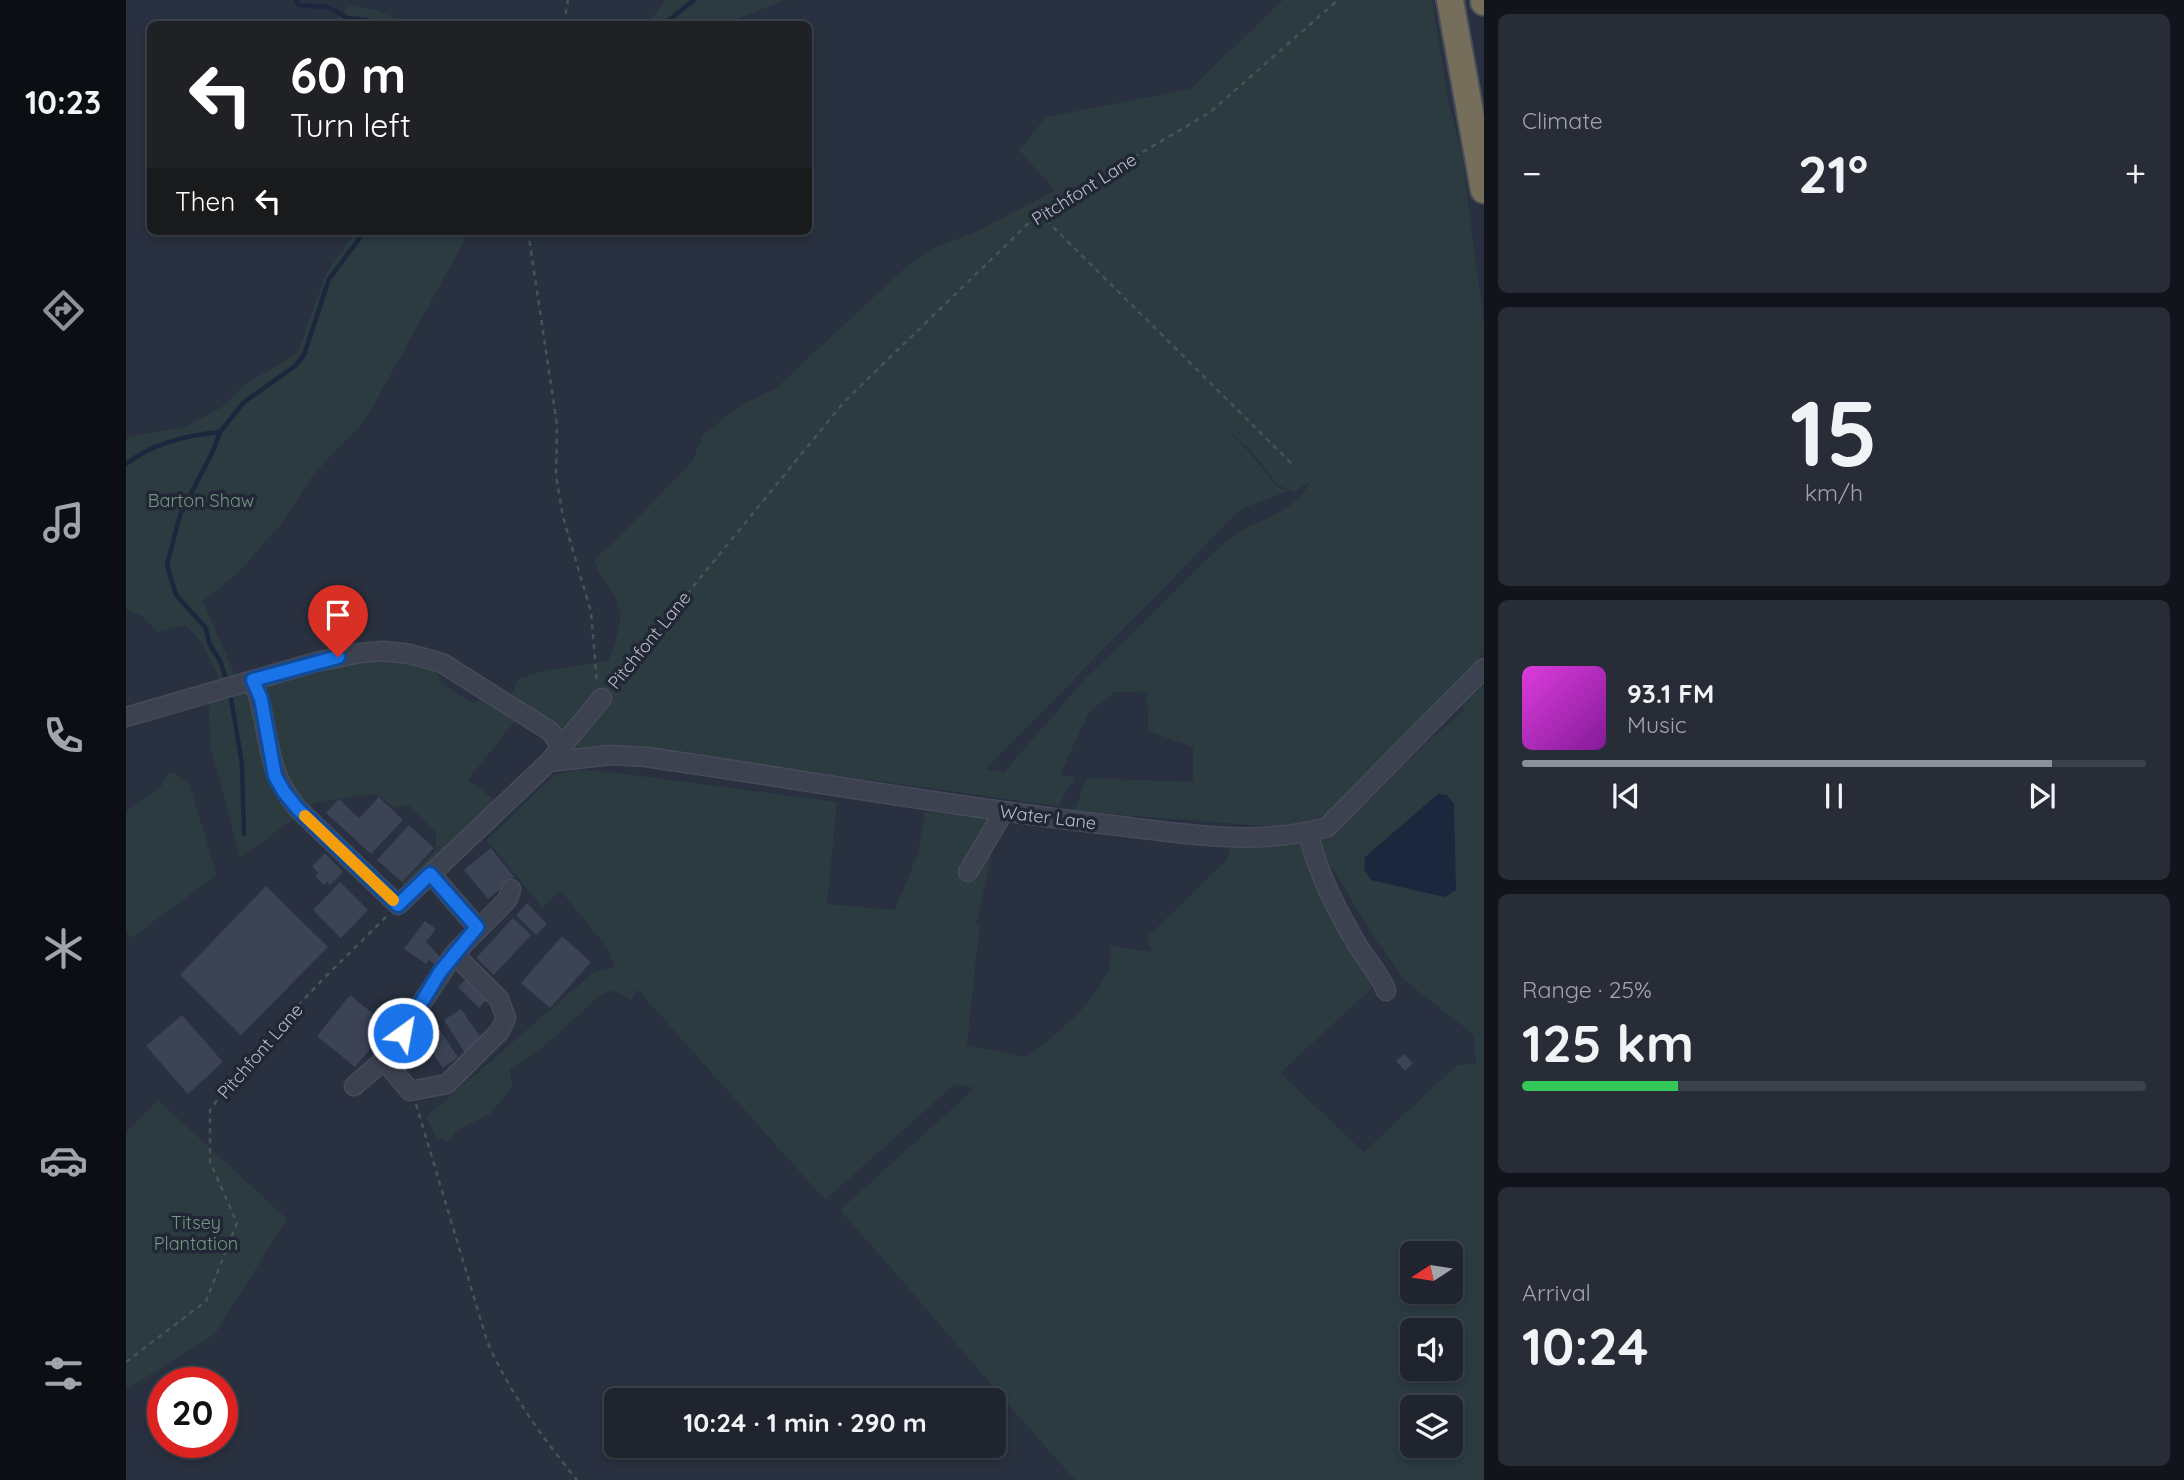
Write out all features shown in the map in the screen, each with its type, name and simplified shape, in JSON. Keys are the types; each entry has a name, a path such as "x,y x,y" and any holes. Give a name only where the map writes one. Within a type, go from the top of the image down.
{"highway":[{"path":"1450,0 1484,190"}],"lane":[{"path":"126,717 253,680 360,653 383,651 426,657 442,663 550,731 561,746"},
{"name":"Water Lane","path":"549,762 610,755 646,757 1003,813 1200,835 1294,836 1327,827 1484,668"},
{"path":"253,680 261,699 275,776 284,792 297,808 398,905"},
{"name":"Pitchfont Lane","path":"398,905 549,762 602,698"},
{"path":"968,872 1003,813"},
{"path":"1308,832 1325,888 1370,966 1382,980 1386,992"},
{"path":"430,874 477,927"},
{"path":"354,1086 384,1060 454,954 477,927 508,899 511,889"},
{"path":"384,1060 410,1091 447,1084 500,1031 506,1018 499,999 454,954"}],"path":[{"path":"564,21 568,0"},
{"name":"Pitchfont Lane","path":"602,698 844,402 1040,213 1209,113 1338,0"},
{"path":"1040,213 1293,465"},
{"path":"529,235 556,425 556,476 563,517 591,612 597,691 602,698"},
{"name":"Pitchfont Lane","path":"126,1362 206,1301 237,1223 209,1162 209,1110 242,1065 398,905"},
{"path":"410,1091 435,1162 472,1298 499,1371 577,1480"}],"green space":[{"path":"666,0 785,0 732,21 648,21"},
{"path":"1283,0 1432,0 1449,105 1462,155 1484,325 1484,653 1335,807 1314,821 1288,828 1074,811 1087,778 1193,782 1193,747 1148,731 1147,693 1115,692 1089,712 1060,775 1075,777 1058,806 638,748 602,745 568,752 511,698 517,680 547,670 608,661 619,629 620,614 615,597 594,559 692,462 703,435 741,405 775,389 907,266 938,246 971,234 1055,191 1019,150 1046,117 1190,89","holes":["1219,422 1250,450 1278,485 1295,492 1310,481 1303,493 1284,509 1226,541 1085,679 1004,772 985,770 1241,509 1288,491 1278,487"]},
{"path":"349,6 376,10 401,21 335,21"},
{"name":"Barton Shaw","path":"353,235 468,235 366,419 313,475 281,524 239,572 203,601 236,677 220,681 203,644 185,625 158,632 142,616 126,609 126,440 128,437 187,426 222,407 245,384 297,354 326,274"},
{"path":"386,656 415,660 437,671 442,684 474,703 482,698 518,717 468,780 499,803 408,887 401,884 436,850 436,832 408,804 395,808 376,794 316,802 308,808 285,775 279,761 266,682"},
{"path":"1484,675 1484,1480 1075,1480 1006,1401 1006,1388 994,1388 840,1210 975,1088 955,1084 825,1200 637,989 632,1000 611,990 598,997 541,1049 510,1069 512,1087 490,1114 456,1131 449,1142 436,1137 426,1117 594,972 615,967 609,950 561,891 542,907 487,840 554,775 576,770 602,771 837,802 827,904 895,910 918,853 925,812 991,818 991,859 976,925 980,922 967,1045 1026,1057 1060,1030 1091,998 1108,970 1110,946 1153,952 1146,938 1227,860 1232,839 1304,843 1373,983 1369,991 1280,1073 1364,1152 1457,1065 1476,1063 1474,1035 1404,980 1371,933 1332,867 1324,862 1317,838 1329,836 1425,744 1465,710 1459,702"},
{"path":"240,691 249,693 252,702 265,768 273,792 295,818 240,858 211,748 208,700"},
{"path":"170,771 189,783 217,875 131,938 126,932 126,811 160,788"},
{"name":"Titsey Plantation","path":"158,1100 287,1219 215,1334 163,1367 147,1367 147,1377 126,1390 126,1132"}],"water":[{"path":"1438,794 1447,795 1454,804 1456,890 1445,897 1371,880 1364,869 1365,857"}],"building":[{"path":"379,797 403,820 371,854 326,813 339,799 359,818"},
{"path":"409,825 434,848 402,882 377,860"},
{"path":"491,848 514,877 488,899 464,870"},
{"path":"325,853 343,872 330,885 327,882 324,885 315,876 318,873 312,866"},
{"path":"340,882 368,910 341,938 313,910"},
{"path":"266,886 328,947 241,1035 180,975"},
{"path":"527,903 547,924 536,935 516,915"},
{"path":"513,918 531,935 494,975 476,958"},
{"path":"425,921 436,929 426,942 442,959 437,966 429,960 426,964 404,949"},
{"path":"562,936 591,962 550,1008 521,983"},
{"path":"470,975 490,996 479,1008 458,987"},
{"path":"350,995 389,1027 355,1067 317,1036"},
{"path":"461,1009 483,1041 465,1053 444,1020"},
{"path":"182,1015 223,1062 188,1094 146,1046"},
{"path":"437,1026 458,1057 443,1068 421,1037"},
{"path":"1404,1054 1413,1063 1405,1071 1396,1061"}],"waterway":[{"path":"296,0 299,5 327,7 348,18 369,21"},
{"path":"668,21 694,0"},
{"path":"228,684 220,661 209,643 206,628 176,595 167,565 180,515 220,432 244,402 295,366 304,355 329,279 362,235"},
{"path":"126,464 147,451 170,442 220,432"},
{"path":"230,692 242,764 244,834"}],"slow traffic":[{"path":"305,816 393,900"}],"route":[{"path":"338,657 253,680 261,699 275,776 297,808 398,905 430,874 477,927 440,972 403,1033"}]}
